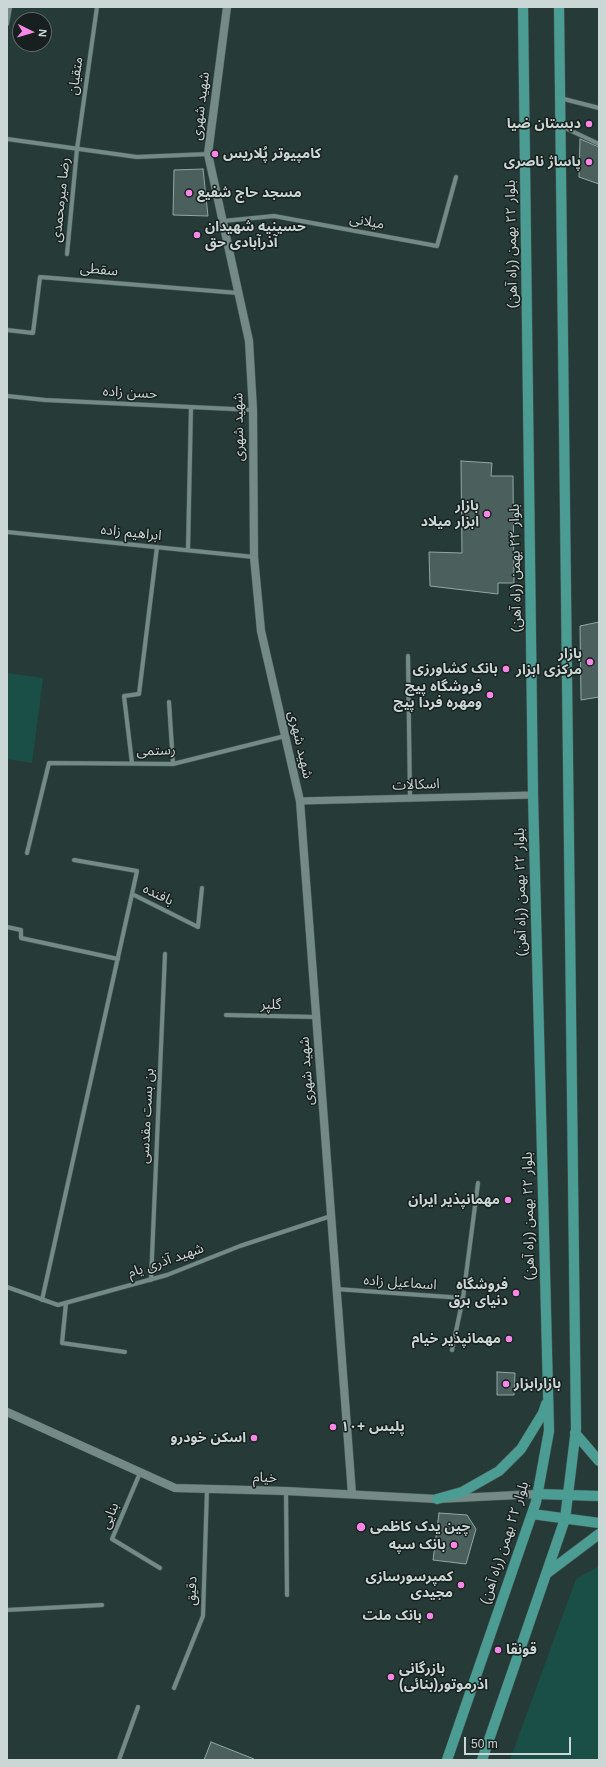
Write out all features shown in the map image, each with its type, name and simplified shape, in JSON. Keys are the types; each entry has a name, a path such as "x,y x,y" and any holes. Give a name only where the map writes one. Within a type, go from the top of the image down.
{"main road":[{"name":"شهید شهری","path":"227,7 208,154 249,341 253,410 254,557 261,631 300,801 352,1494"},
{"name":"بلوار ۲۲ بهمن (راه آهن)","path":"447,1760 532,1514 538,1494 549,1432 533,795 523,7"},
{"path":"482,1760 565,1519 575,1433 559,7"},
{"path":"437,1499 462,1492 499,1471 510,1461 535,1428 543,1413 548,1398"},
{"name":"خیام","path":"7,1412 175,1488 286,1491 437,1499 538,1494"},
{"path":"575,1433 599,1461"},
{"path":"538,1494 599,1496"},
{"path":"532,1514 599,1523"},
{"path":"546,1574 599,1534"}],"street":[{"path":"7,24 10,7"},
{"name":"متقیان","path":"78,149 97,7"},
{"path":"560,98 599,108"},
{"path":"560,126 599,144"},
{"path":"7,139 136,157 208,154"},
{"name":"رضا میرمحمدی","path":"67,254 78,149"},
{"name":"میلانی","path":"223,221 274,216 438,246 456,177"},
{"name":"سقطی","path":"7,330 33,333 40,277 239,293"},
{"name":"حسن زاده","path":"7,396 45,400 253,410"},
{"path":"188,550 191,407"},
{"name":"ابراهیم زاده","path":"7,532 254,557"},
{"path":"132,763 124,696 139,694 157,547"},
{"path":"408,656 410,798"},
{"path":"169,702 172,764"},
{"name":"رستمی","path":"27,853 49,763 172,764 285,736"},
{"name":"اسکالات","path":"300,801 533,795"},
{"name":"بافنده","path":"74,860 137,871 132,894 198,927 202,888"},
{"path":"42,1300 132,894"},
{"path":"7,927 21,930 21,938 118,959"},
{"name":"بن بست مقدسی","path":"150,1280 165,954"},
{"name":"گلپر","path":"226,1015 316,1017"},
{"path":"452,1350 463,1298 478,1183"},
{"name":"شهید آذری یام","path":"7,1287 58,1305 150,1280 331,1215"},
{"name":"اسماعیل زاده","path":"336,1289 463,1298"},
{"path":"66,1303 62,1343 125,1352"},
{"name":"بنایی","path":"140,1472 112,1539 160,1568"},
{"name":"دقیق","path":"174,1688 202,1616 207,1489"},
{"path":"286,1491 287,1595"},
{"path":"7,1610 102,1605"},
{"path":"119,1760 138,1707"}],"green space":[{"path":"7,673 43,678 32,763 7,759"},
{"path":"599,1566 599,1760 510,1760 576,1579"}],"building":[{"name":"پاساژ ناصری","path":"580,139 599,147 599,184 579,177"},
{"name":"مسجد حاج شفیع","path":"203,169 208,216 173,215 174,170"},
{"name":"بازار ابزار میلاد","path":"461,461 492,463 491,476 513,476 514,583 498,583 498,594 430,586 429,552 462,553"},
{"name":"بازار مرکزی ابزار","path":"599,622 599,697 581,700 580,626"},
{"name":"بازارابزار","path":"497,1372 515,1373 514,1395 497,1395"},
{"name":"بانک سپه","path":"439,1513 467,1515 476,1529 466,1564 433,1560"},
{"path":"211,1742 254,1759 254,1760 204,1760"}],"place":[{"name":"دبستان ضیا","path":"589,124"},
{"name":"کامپیوتر پُلاریس","path":"215,154"},
{"name":"پاساژ ناصری","path":"589,162"},
{"name":"مسجد حاج شفیع","path":"189,193"},
{"name":"حسینیه شهیدان آذرآبادی حق","path":"197,235"},
{"name":"بازار ابزار میلاد","path":"487,514"},
{"name":"بازار مرکزی ابزار","path":"590,662"},
{"name":"بانک کشاورزی","path":"506,669"},
{"name":"فروشگاه پیچ ومهره فردا پیچ","path":"490,695"},
{"name":"مهمانپذیر ایران","path":"508,1200"},
{"name":"فروشگاه دنیای برق","path":"516,1293"},
{"name":"مهمانپذیر خیام","path":"509,1339"},
{"name":"بازارابزار","path":"506,1384"},
{"name":"پلیس +۱۰","path":"333,1427"},
{"name":"اسکن خودرو","path":"254,1438"},
{"name":"چین یدک کاظمی","path":"361,1527"},
{"name":"بانک سپه","path":"454,1545"},
{"name":"کمپرسورسازی مجیدی","path":"461,1585"},
{"name":"بانک ملت","path":"430,1616"},
{"name":"قونقا","path":"498,1650"},
{"name":"بازرگانی اذرموتور(بنائی)","path":"391,1677"}]}
